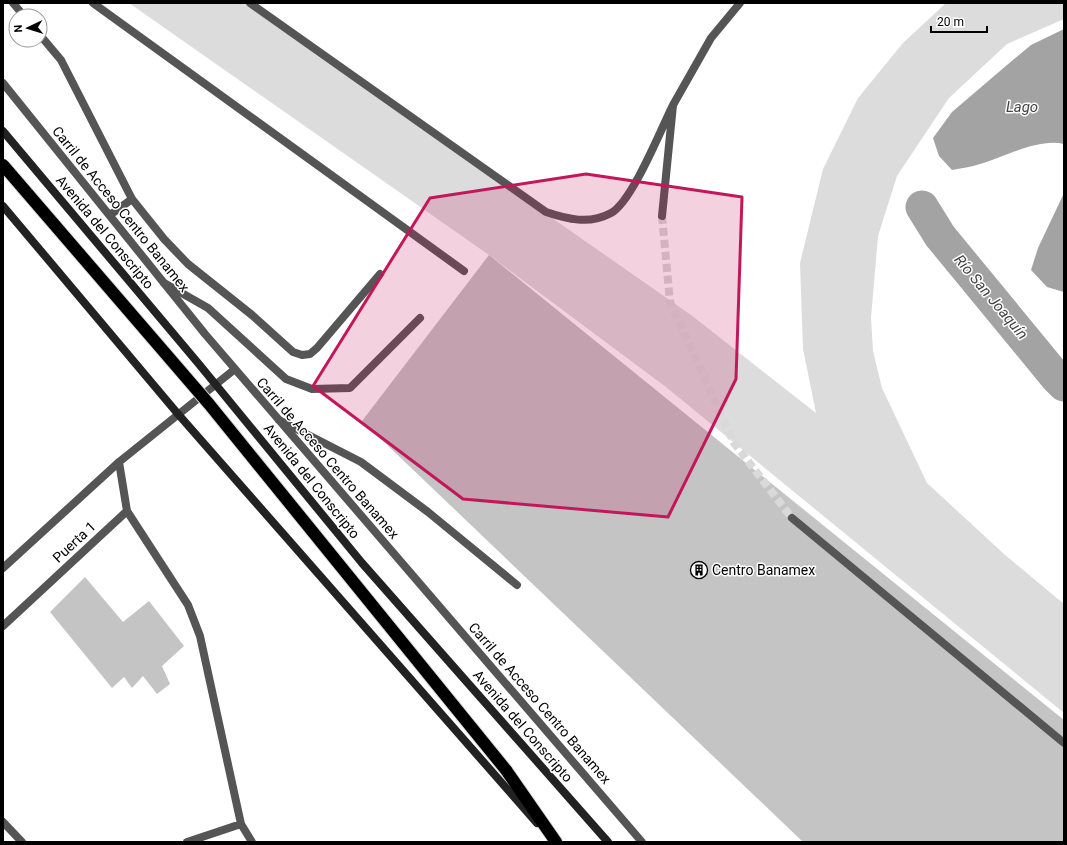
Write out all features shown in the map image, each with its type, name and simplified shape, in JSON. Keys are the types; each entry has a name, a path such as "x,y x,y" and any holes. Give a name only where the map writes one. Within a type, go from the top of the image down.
{"highway":[{"path":"3,164 209,404 506,770 555,842"}],"main road":[{"name":"Avenida del Conscripto","path":"3,131 215,384 362,563 608,842"},
{"path":"3,206 178,414 555,842"}],"street":[{"path":"93,3 464,271"},
{"path":"250,3 546,212 569,220 594,219 612,213 629,194 673,105 712,38 740,3"},
{"path":"48,45 61,60 132,199 164,239 188,264 237,302 293,352 302,355 310,354 317,348 380,274"},
{"name":"Carril de Acceso Centro Banamex","path":"3,83 235,369 642,842"},
{"path":"662,216 673,105"},
{"path":"110,215 132,199"},
{"path":"164,283 208,308 286,379 312,389 350,388 420,318"},
{"name":"Puerta 1","path":"3,568 119,462 235,369"},
{"path":"278,419 361,462 428,512 517,585"},
{"path":"119,462 126,511 188,605 200,636 241,824 252,842"},
{"name":"Puerta 1","path":"3,626 126,511"},
{"path":"792,518 1064,743"},
{"path":"3,822 22,842"},
{"path":"187,842 241,824"}],"highlighted area":[{"path":"586,174 742,197 736,379 668,517 463,499 313,386 430,198"}],"shaded area":[{"path":"129,3 244,3 691,315 816,413 803,349 800,263 823,169 858,98 903,43 946,3 1064,3 1064,19 1007,44 949,98 897,176 878,236 871,318 873,351 882,388 927,483 1004,554 1064,604 1064,713 666,387 489,255"}],"water":[{"name":"Lago","path":"1064,29 1064,144 1054,143 1032,146 977,165 952,170 939,156 933,138 952,112 1031,45"},
{"path":"1064,193 1064,292 1047,287 1031,270 1038,248"}],"building":[{"name":"Centro Banamex","path":"489,255 1064,720 1064,842 803,842 362,421"},
{"path":"85,577 123,622 149,601 184,646 162,666 170,684 157,694 143,676 132,688 124,677 112,688 50,612"}],"waterway":[{"name":"Río San Joaquín","path":"922,207 940,236 1064,385"}],"tunnel":[{"path":"662,216 670,302 734,443 792,518"}],"place":[{"name":"Centro Banamex","path":"699,570"}]}
